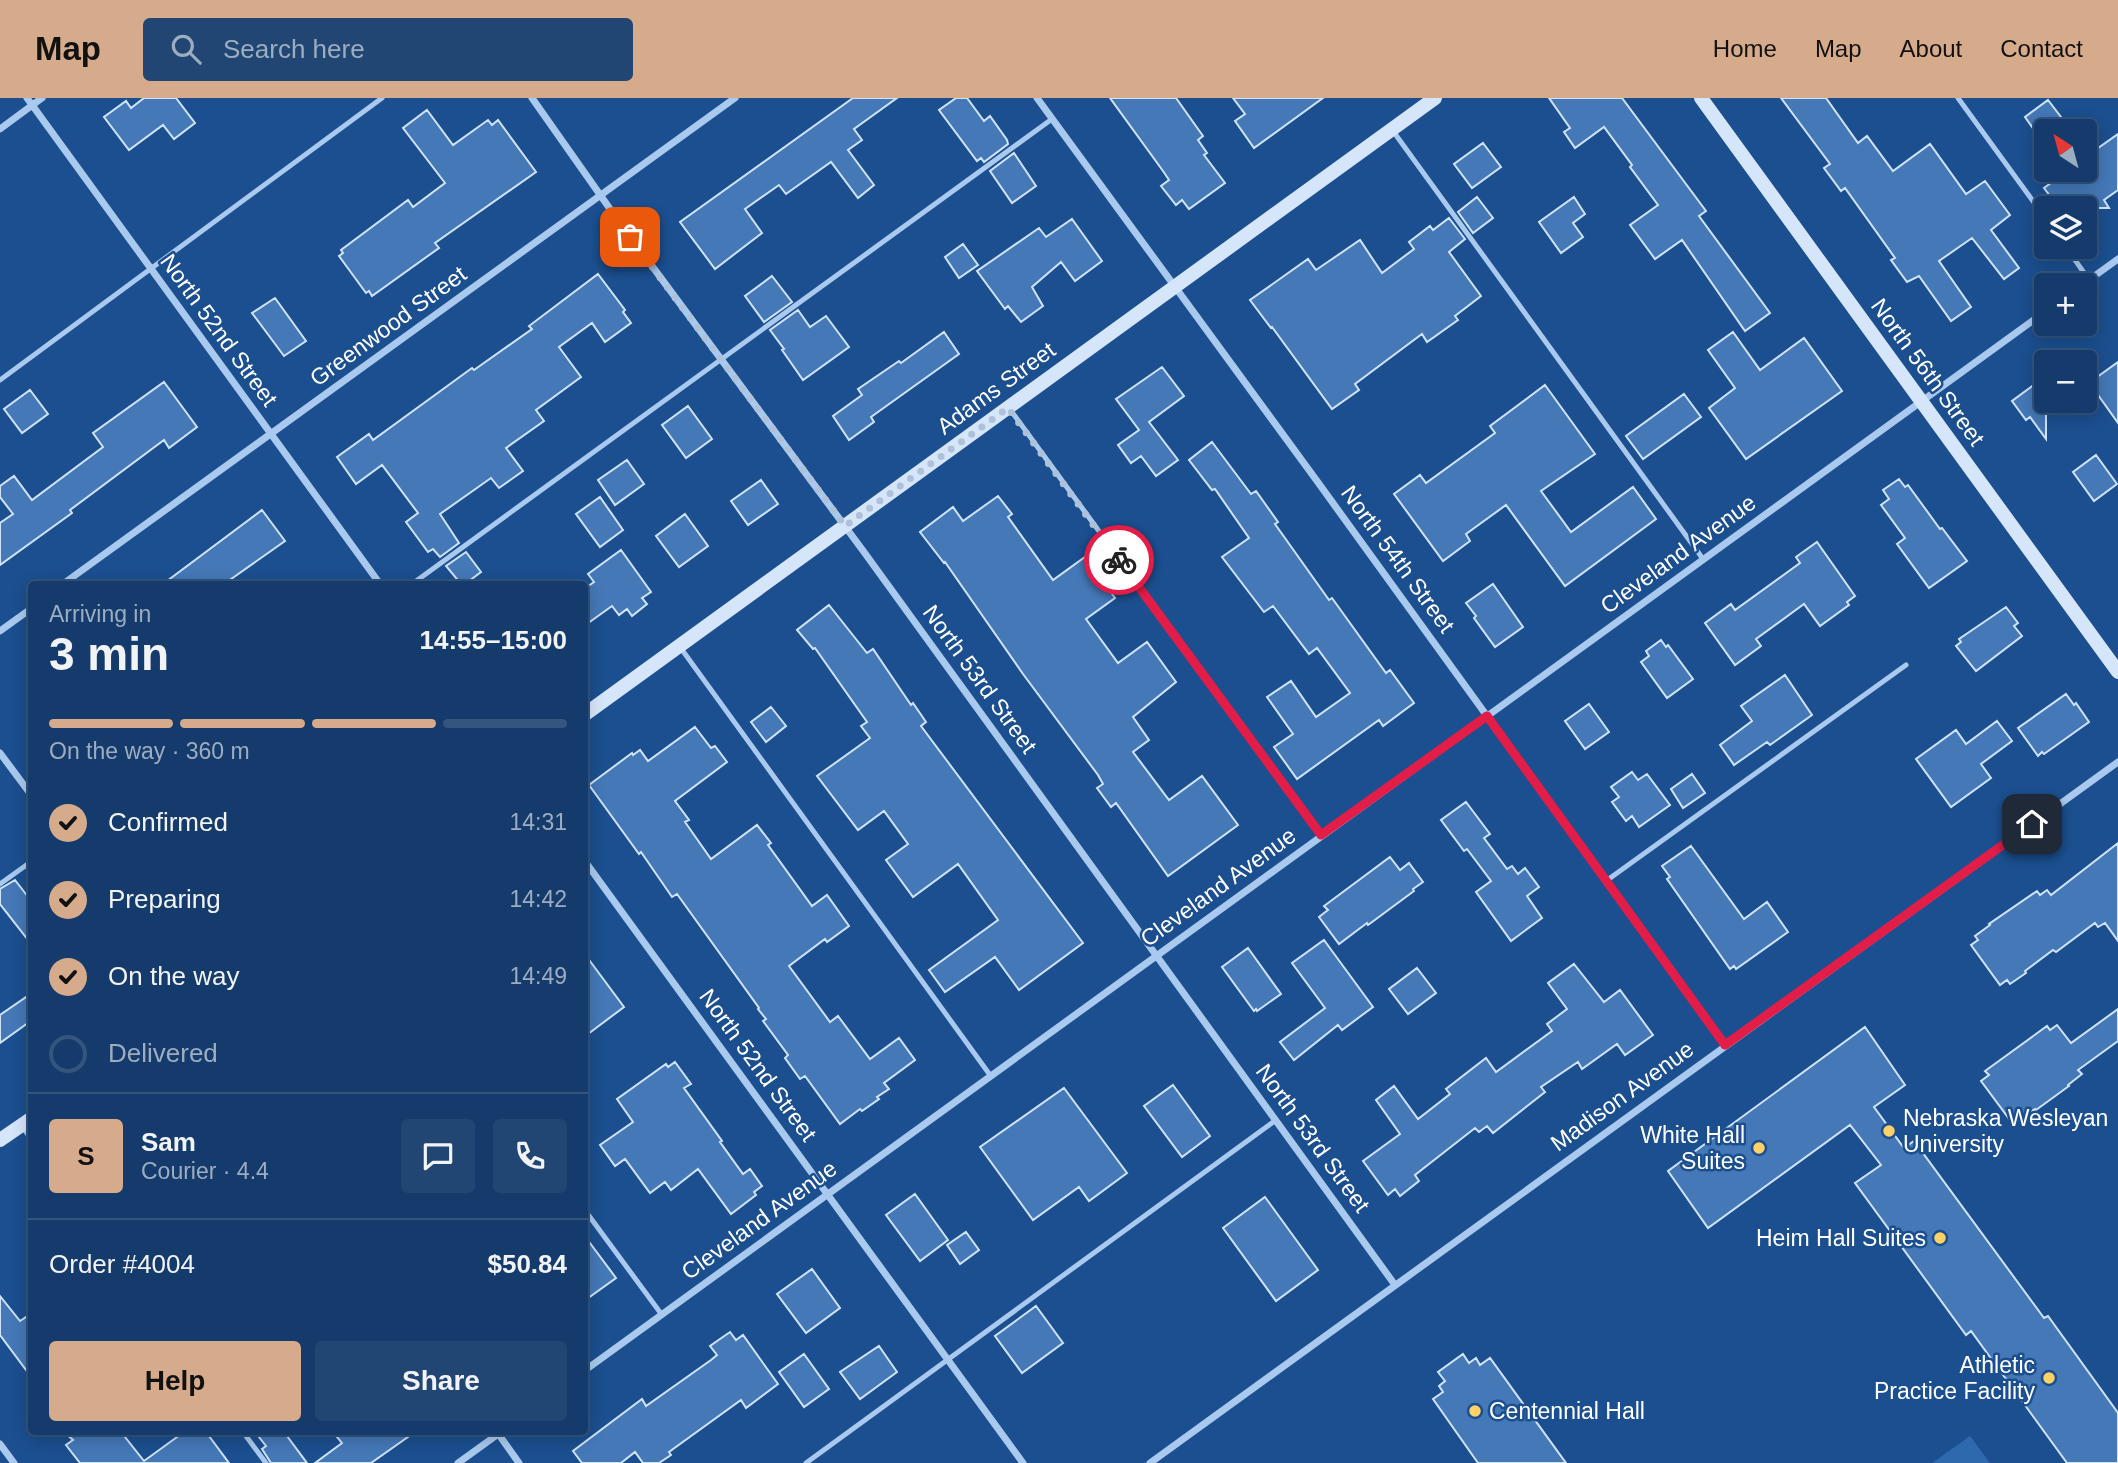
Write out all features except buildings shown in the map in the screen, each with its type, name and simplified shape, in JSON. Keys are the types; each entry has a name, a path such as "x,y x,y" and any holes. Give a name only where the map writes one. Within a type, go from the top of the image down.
{"main road":[{"name":"Adams Street","path":"588,712 1435,98"},
{"name":"North 56th Street","path":"1701,98 2118,672"},
{"path":"0,1140 26,1121"}],"street":[{"name":"North 52nd Street","path":"27,98 378,581"},
{"path":"0,129 42,98"},
{"name":"North 53rd Street","path":"532,98 1395,1285"},
{"name":"Greenwood Street","path":"68,581 735,98"},
{"name":"North 54th Street","path":"1037,98 1725,1045"},
{"path":"2097,275 2118,259"},
{"name":"Cleveland Avenue","path":"588,1368 2034,320"},
{"path":"0,631 28,611"},
{"path":"0,753 28,791"},
{"name":"Madison Avenue","path":"1150,1463 2118,762"},
{"name":"North 52nd Street","path":"588,865 1023,1463"},
{"path":"458,1463 495,1435"},
{"path":"501,1435 519,1463"},
{"path":"0,1444 14,1463"}],"lane":[{"path":"0,380 382,98"},
{"path":"1958,98 2034,202"},
{"path":"416,581 1052,119"},
{"path":"1392,129 1703,559"},
{"path":"1008,408 1321,835"},
{"path":"679,646 990,1075"},
{"path":"1606,881 1906,666"},
{"path":"0,884 28,864"},
{"path":"806,1463 1276,1120"},
{"path":"588,1214 662,1315"},
{"path":"245,1435 266,1463"}],"shaded area":[{"path":"1970,1436 1990,1463 1932,1463"}],"way so far":[{"path":"630,237 845,526 1008,408 1119,560"}],"place":[{"name":"Nebraska Wesleyan University","path":"1889,1131"},
{"name":"White Hall Suites","path":"1759,1148"},
{"name":"Heim Hall Suites","path":"1940,1238"},
{"name":"Athletic Practice Facility","path":"2049,1378"},
{"name":"Centennial Hall","path":"1475,1411"}],"route":[{"path":"1119,560 1321,835 1487,716 1725,1045 2032,824"}]}
